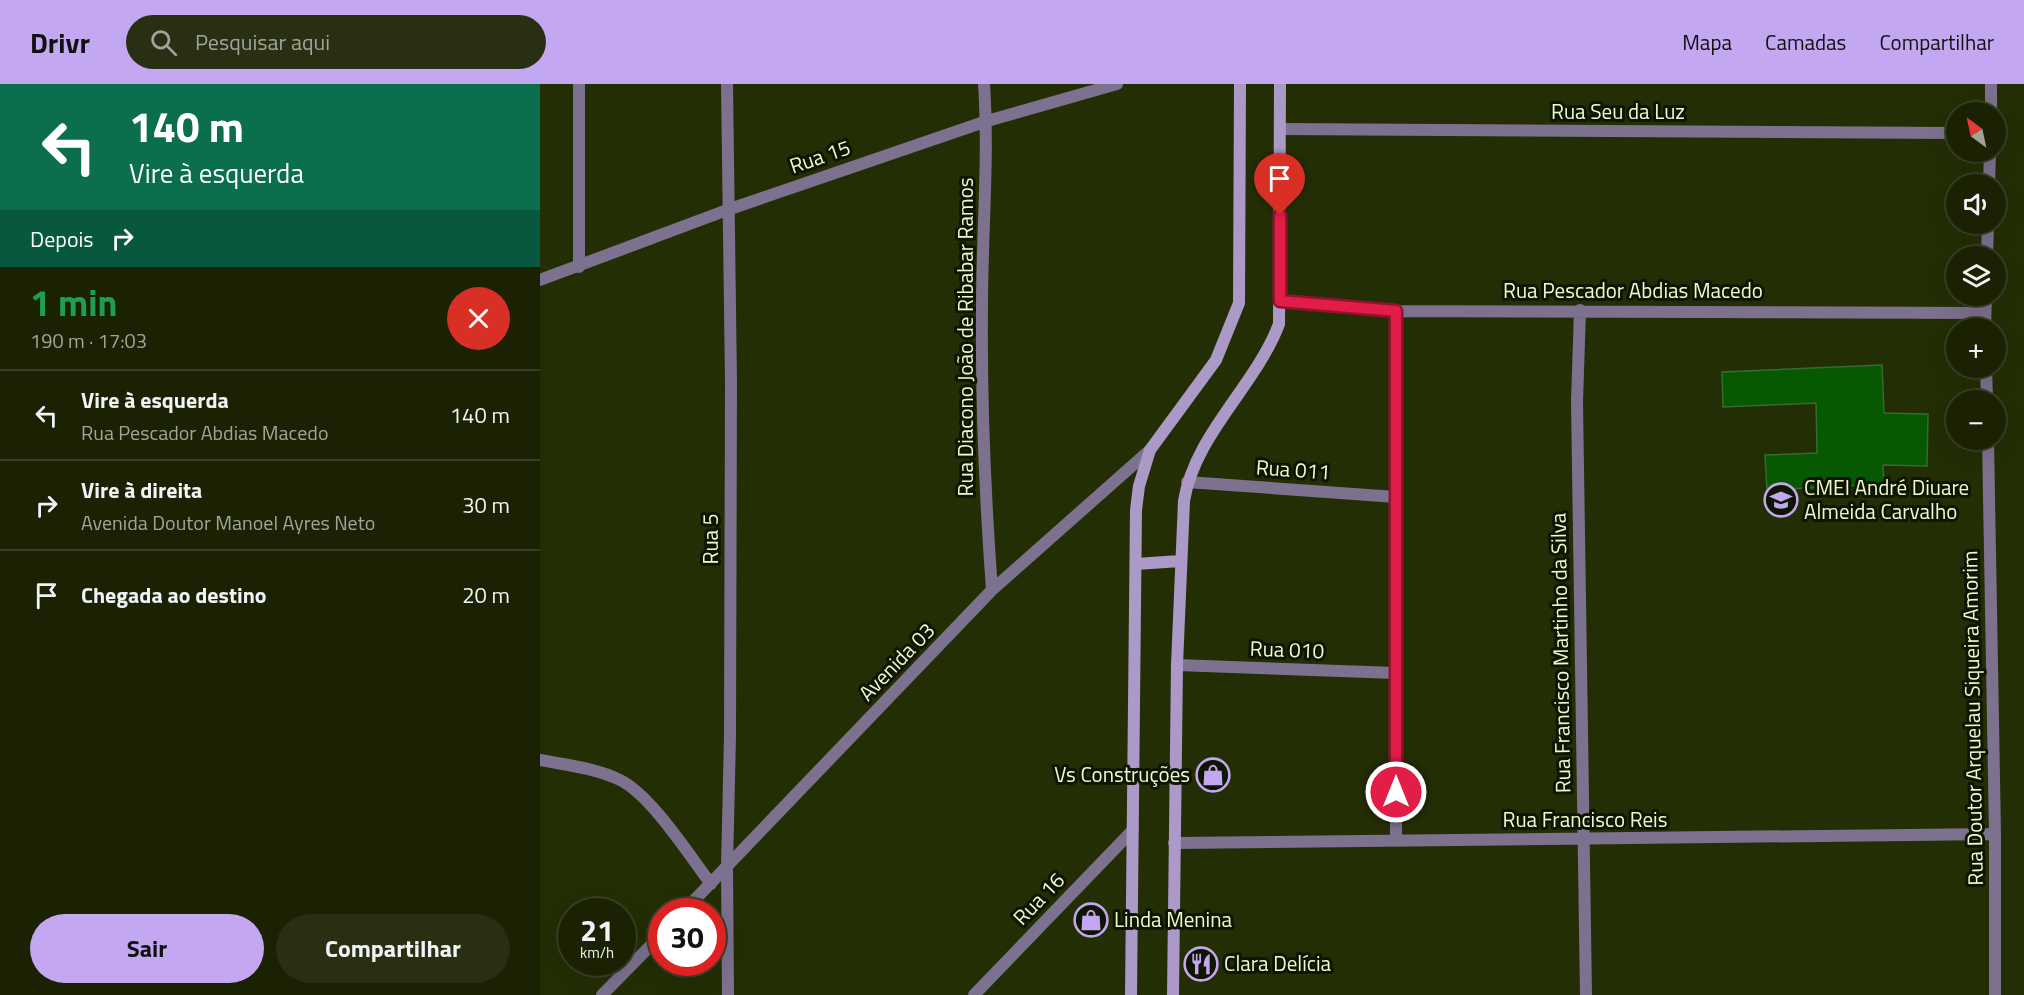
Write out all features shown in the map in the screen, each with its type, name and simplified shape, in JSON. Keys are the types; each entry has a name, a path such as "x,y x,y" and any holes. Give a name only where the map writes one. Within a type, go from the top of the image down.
{"street":[{"path":"579,84 579,267"},
{"name":"Rua 5","path":"727,84 731,383 728,995"},
{"name":"Rua Diacono João de Ribabar Ramos","path":"984,84 987,121 982,308 983,433 992,590"},
{"name":"Rua 15","path":"540,280 727,210 987,121 1117,84"},
{"path":"1131,995 1136,510 1139,486 1150,450 1216,360 1239,303 1240,84"},
{"path":"1173,995 1177,665 1180,561 1187,482 1197,458 1269,351 1279,324 1280,84"},
{"path":"1991,84 1991,102"},
{"name":"Rua Seu da Luz","path":"1280,129 1946,133"},
{"name":"Rua Pescador Abdias Macedo","path":"1280,301 1396,311 1985,313"},
{"path":"1985,306 1985,318"},
{"name":"Rua Francisco Martinho da Silva","path":"1580,310 1577,402 1586,995"},
{"path":"1396,311 1396,840"},
{"name":"Avenida 03","path":"697,898 992,590 1150,450"},
{"name":"Rua Doutor Arquelau Siqueira Amorim","path":"1988,450 1995,834 1995,995"},
{"name":"Rua 011","path":"1187,482 1396,497"},
{"path":"1136,564 1180,561"},
{"name":"Rua 010","path":"1177,665 1396,673"},
{"path":"540,760 601,773 633,788 657,813 711,884"},
{"name":"Rua 16","path":"974,995 1133,830"},
{"name":"Rua Francisco Reis","path":"1174,843 1995,834"},
{"path":"602,995 648,948"}],"building":[{"path":"1882,365 1884,413 1928,414 1927,466 1883,465 1884,484 1767,490 1765,455 1817,453 1816,403 1723,407 1722,372"}],"place":[{"name":"CMEI André Diuare Almeida Carvalho","path":"1781,500"},
{"name":"Vs Construções","path":"1213,775"},
{"name":"Linda Menina","path":"1091,920"},
{"name":"Clara Delícia","path":"1201,964"}],"route":[{"path":"1280,215 1280,301 1396,311 1396,792"}]}
